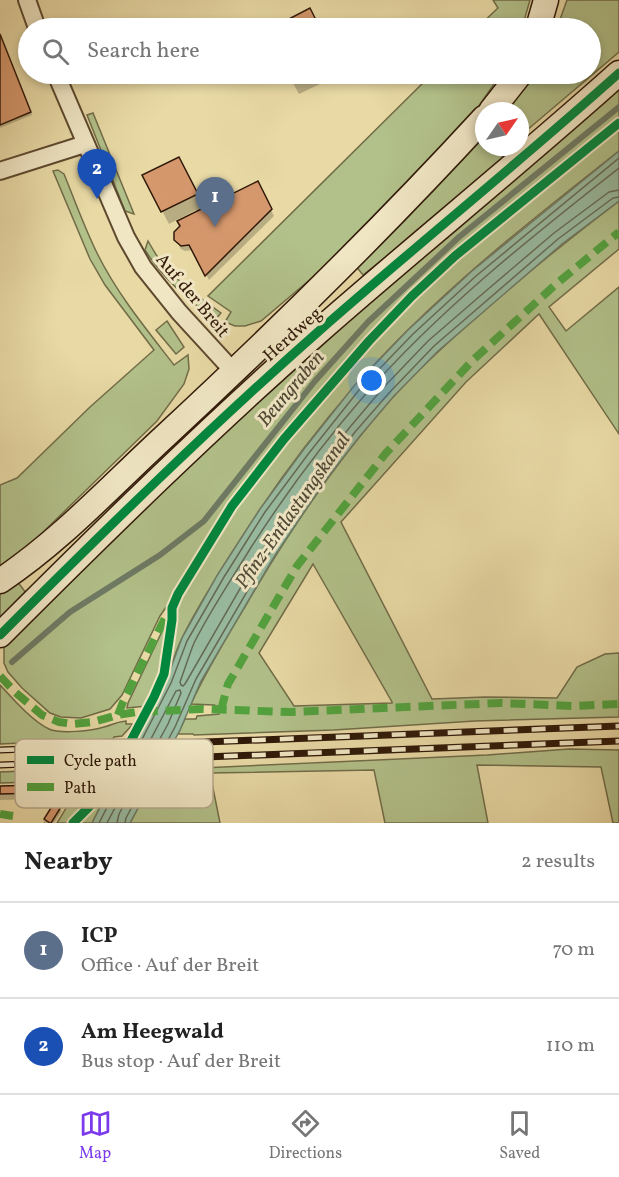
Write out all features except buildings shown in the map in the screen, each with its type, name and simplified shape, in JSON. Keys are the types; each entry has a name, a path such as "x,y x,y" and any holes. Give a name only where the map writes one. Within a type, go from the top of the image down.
{"street":[{"path":"27,0 33,18"},
{"path":"541,18 546,0"},
{"name":"Herdweg","path":"0,635 116,519 235,406 619,73"},
{"name":"Auf der Breit","path":"60,84 126,237 142,267 173,306 234,372"},
{"path":"498,102 512,84"},
{"path":"0,581 59,536 234,372 352,257 475,127"},
{"path":"0,171 86,144"}],"shaded area":[{"path":"493,0 530,0 525,18 488,18 498,8"},
{"path":"567,0 619,0 619,52 601,67 601,18 561,18"},
{"path":"422,84 494,84 482,102 475,102 475,111 437,155 319,272 261,321 245,326 235,326 225,322 231,312 208,296"},
{"path":"527,84 581,84 529,128 529,102 512,102"},
{"path":"619,89 619,119 490,222 435,270 362,341 289,426 223,515 160,616 122,695 110,709 81,718 61,717 50,713 22,688 8,672 4,663 4,645 89,559 295,365"},
{"path":"93,113 134,214 125,211 87,115"},
{"path":"619,127 619,151 515,234 448,292 384,354 324,423 266,500 217,576 182,638 168,676 178,599 263,469 309,412 364,351 429,285 493,228"},
{"path":"475,144 475,156 503,156 504,158 419,231 363,275 355,265 403,221"},
{"path":"58,170 64,174 93,245 124,298 174,365 188,355 189,369 184,384 157,421 35,540 0,567 0,485 17,478 90,407 154,350 105,285 90,259 53,171"},
{"path":"619,201 619,249 549,307 566,331 619,287 619,434 539,314 466,382 341,522 432,699 557,698 577,667 605,654 619,653 619,717 475,721 334,730 178,734 185,719 219,714 219,707 214,705 191,704 204,678 262,577 296,524 372,421 426,363 449,342 551,254","holes":["313,564 392,702 294,706 259,653"]},
{"path":"148,241 161,262 175,276 221,313 216,319 186,297 159,270 145,250"},
{"path":"167,321 184,347 176,354 156,330"},
{"path":"17,581 26,593 0,620 0,594"},
{"path":"166,623 168,624 162,674 147,706 127,708 128,703"},
{"path":"0,685 30,715 43,726 54,731 92,730 126,721 126,724 133,724 122,736 113,739 15,739 15,743 0,744"},
{"path":"569,749 619,750 619,823 613,823 601,767 477,765 488,823 385,823 374,770 213,773 213,767"},
{"path":"15,771 15,783 0,783 0,772"},
{"path":"213,788 220,823 130,823 138,808 213,808"},
{"path":"66,808 84,808 69,823 57,823"},
{"path":"95,808 100,808 92,823 79,823"}],"water":[{"name":"Pfinz-Entlastungskanal","path":"619,151 619,201 562,244 438,351 393,397 325,481 274,557 201,681 175,739 136,739 166,681 182,638 218,574 260,509 354,386 408,330 472,271"},
{"path":"100,808 138,808 130,823 92,823"}],"waterway":[{"name":"Beungraben","path":"12,662 70,612 160,555 204,521 315,381 368,322 459,237 619,107"}],"railway":[{"path":"213,742 619,726"},
{"path":"213,757 619,741"},
{"path":"0,750 15,749"},
{"path":"0,765 15,764"}],"marked path":[{"path":"221,710 228,684 297,566 386,453 472,361 555,285 619,232"},
{"path":"118,715 169,610"},
{"path":"0,676 42,715 59,722 73,724 136,712 202,709 291,712 500,703 574,706 619,704"},
{"path":"0,814 13,816"}],"cycle path":[{"path":"0,635 157,480 237,405 356,299 619,73"},
{"path":"132,739 164,674 172,608 178,594 232,506 284,439 369,341 412,296 455,256 619,123"},
{"path":"73,823 88,808"}],"place":[{"name":"Am Heegwald","path":"97,199"},
{"name":"ICP","path":"215,227"}]}
